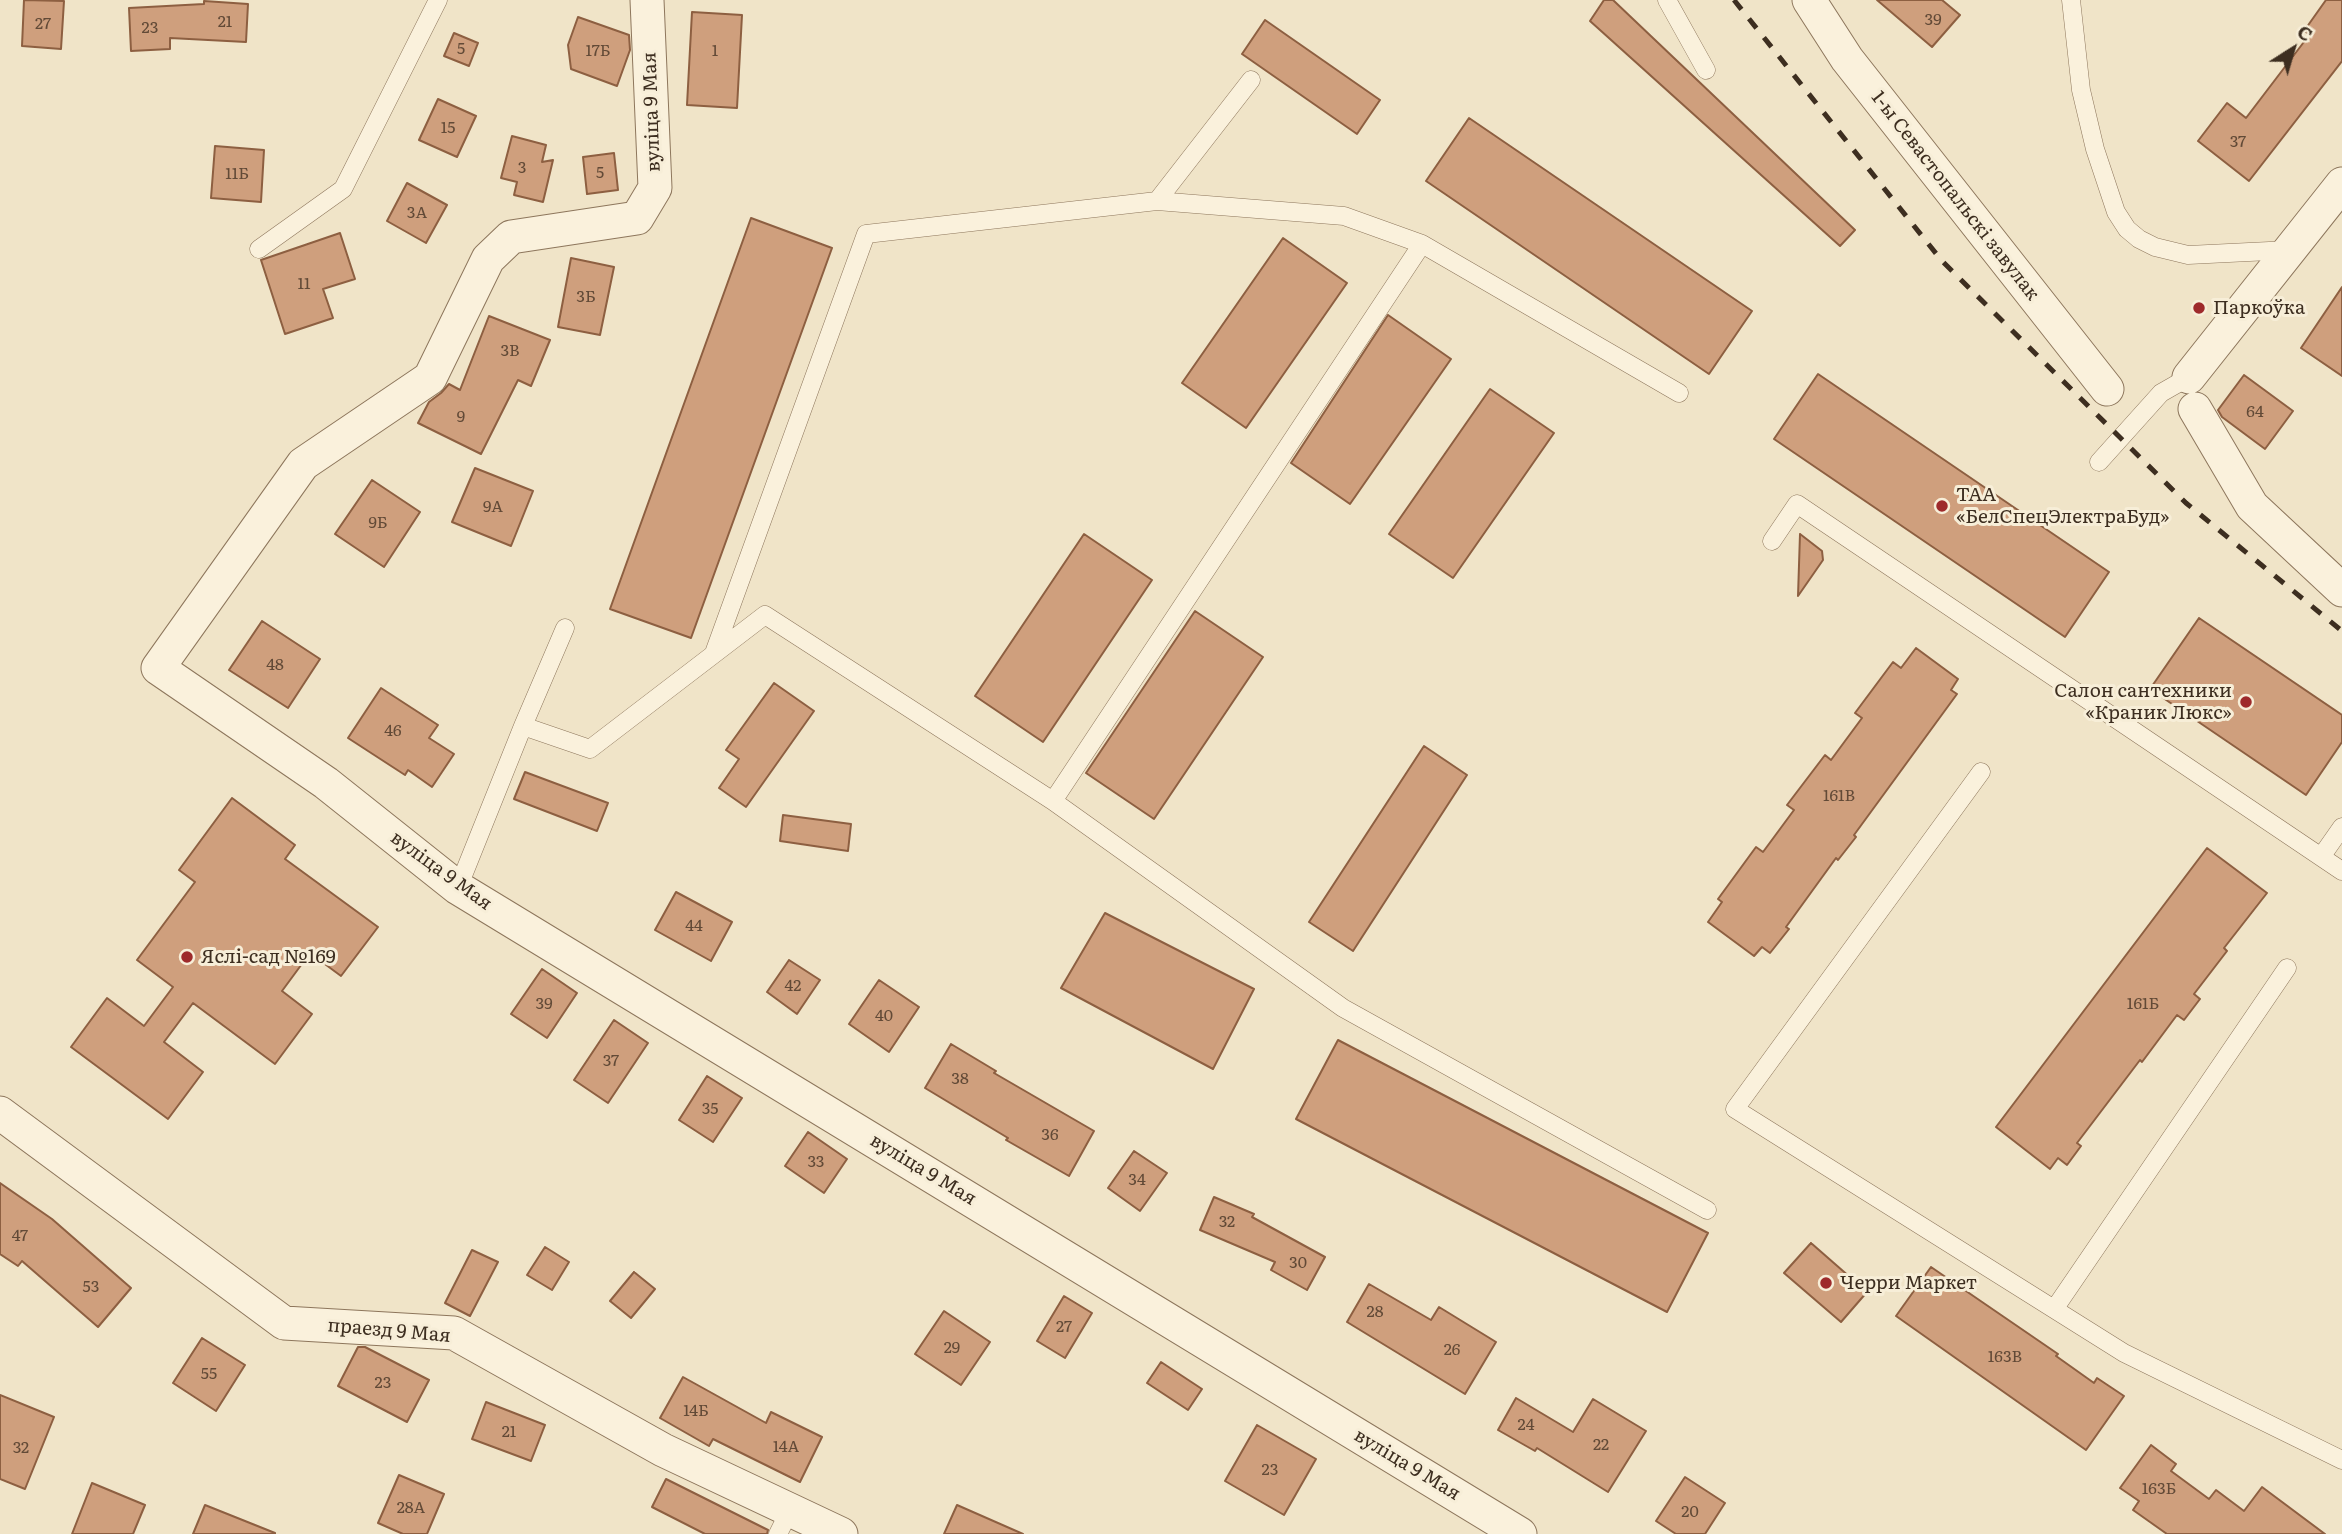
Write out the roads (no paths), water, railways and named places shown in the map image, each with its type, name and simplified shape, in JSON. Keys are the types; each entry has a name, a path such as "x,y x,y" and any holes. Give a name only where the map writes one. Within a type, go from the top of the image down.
{"street":[{"name":"вуліца 9 Мая","path":"647,0 655,188 637,218 511,237 488,260 430,378 303,464 158,668 326,783 458,888 1520,1534"},
{"name":"1-ы Севастопальскі завулак","path":"1809,0 1847,59 2107,388"},
{"path":"2342,184 2290,250 2192,393 2252,506 2342,590"},
{"name":"праезд 9 Мая","path":"0,1114 284,1323 454,1333 663,1450 784,1522 841,1534"}],"lane":[{"path":"259,249 342,189 438,0"},
{"path":"1667,0 1706,70"},
{"path":"2071,0 2081,90 2095,149 2116,212 2127,229 2155,247 2188,255 2290,250"},
{"path":"1157,201 1251,80"},
{"path":"715,653 866,234 1157,201 1344,216 1422,244 1679,393"},
{"path":"1053,801 1422,244"},
{"path":"2099,462 2161,393 2192,393"},
{"path":"1772,541 1797,504 2342,872"},
{"path":"523,726 590,749 765,615 1053,801 1343,1008 1707,1210"},
{"path":"458,888 565,628"},
{"path":"1982,772 1735,1109 2124,1353 2342,1460"},
{"path":"2321,857 2342,827"},
{"path":"2055,1308 2287,968"}],"railway":[{"path":"1734,0 1942,261 2186,503 2342,631"}],"place":[{"name":"Паркоўка","path":"2199,308"},
{"name":"ТАА «БелСпецЭлектраБуд»","path":"1942,506"},
{"name":"Салон сантехники «Краник Люкс»","path":"2246,702"},
{"name":"Яслі-сад №169","path":"187,957"},
{"name":"Черри Маркет","path":"1826,1283"}]}
